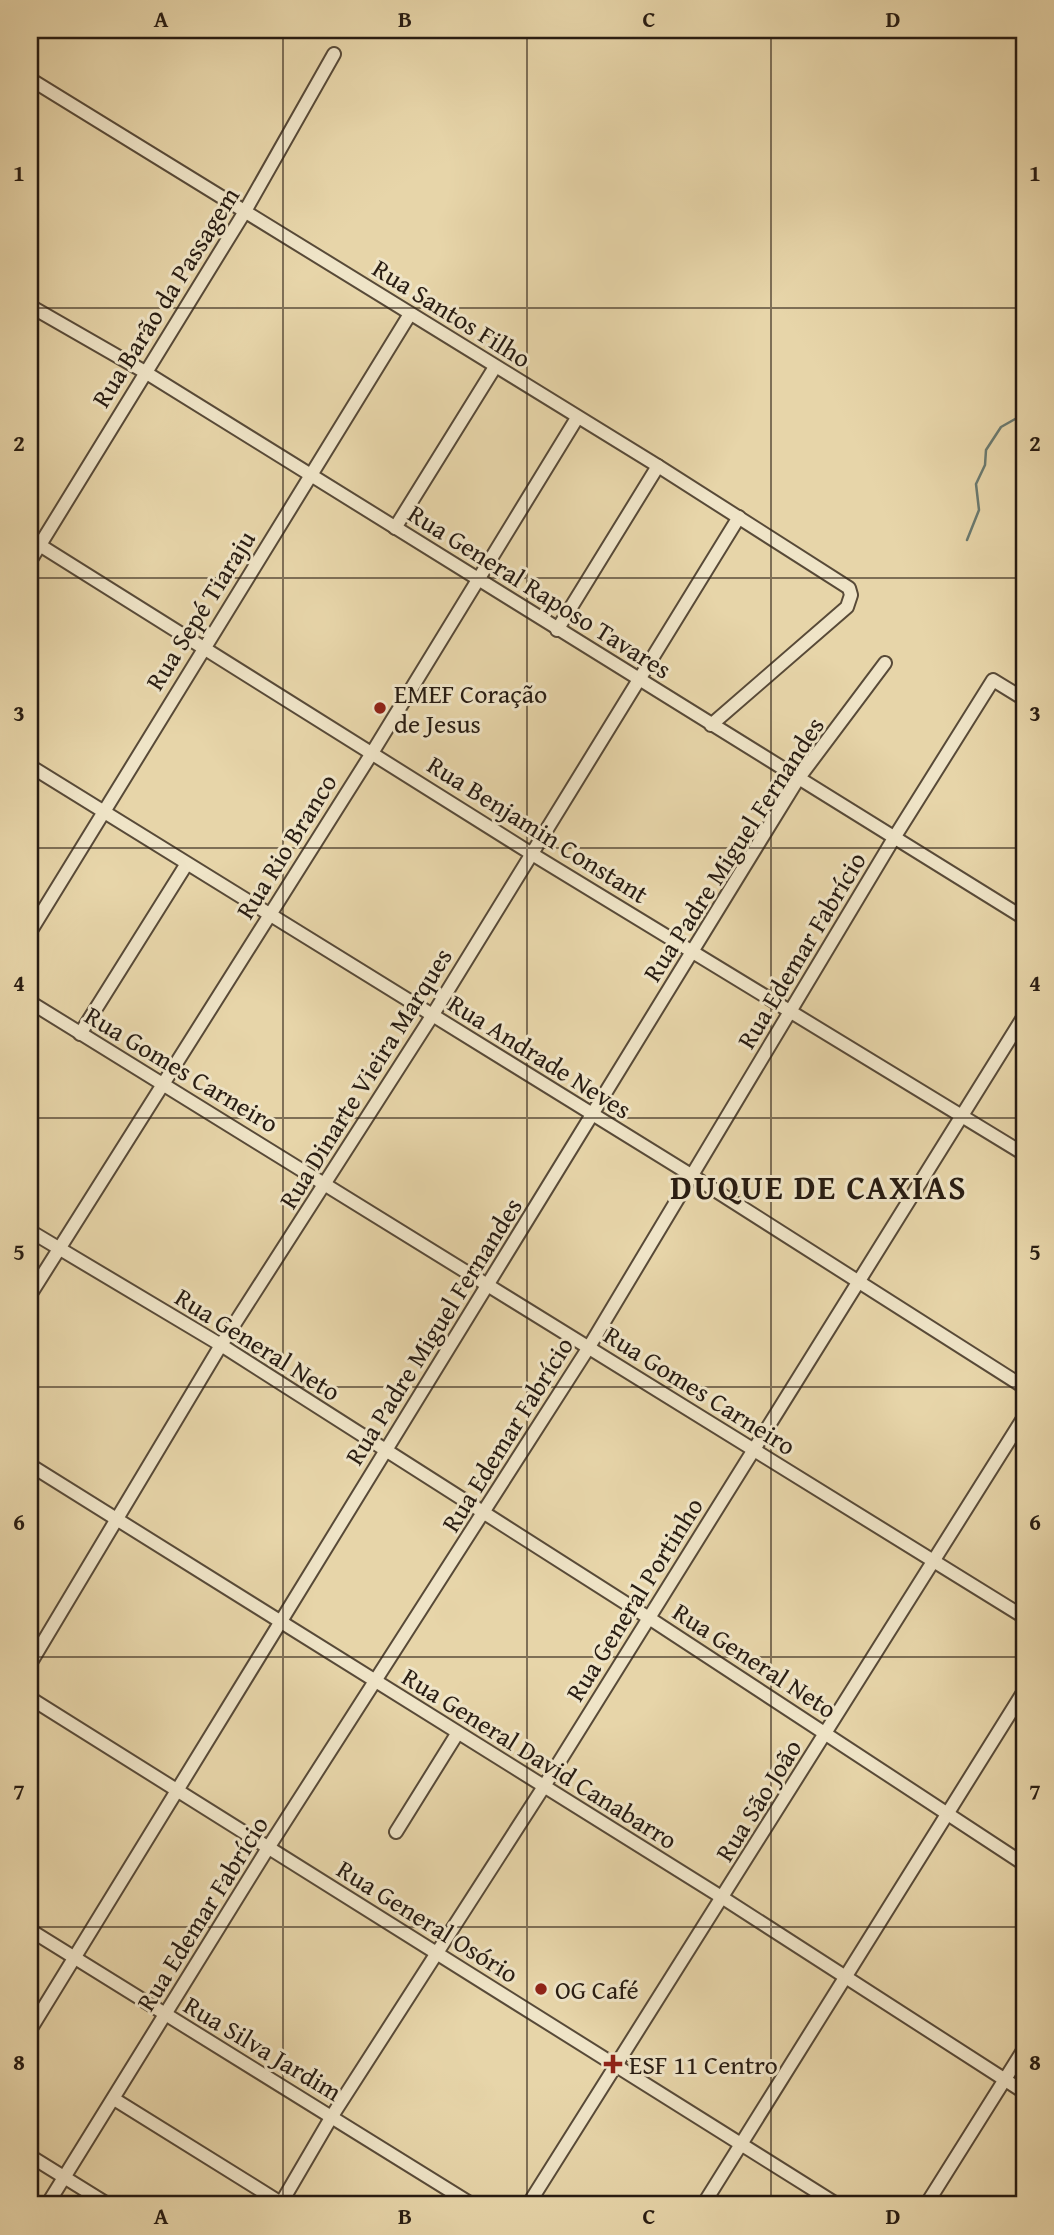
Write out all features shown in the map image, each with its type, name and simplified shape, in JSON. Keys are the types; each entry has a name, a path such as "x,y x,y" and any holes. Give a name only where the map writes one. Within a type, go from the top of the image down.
{"street":[{"name":"Rua Barão da Passagem","path":"30,561 35,542 244,214 334,54"},
{"name":"Rua Santos Filho","path":"30,79 244,214 658,466 849,588 851,595 847,607 711,724"},
{"name":"Rua General Raposo Tavares","path":"30,306 145,372 1024,918"},
{"name":"Rua Sepé Tiaraju","path":"30,932 410,314"},
{"path":"395,528 495,367"},
{"name":"Rua Rio Branco","path":"30,1295 372,753 578,418"},
{"path":"557,630 658,466"},
{"name":"Rua Dinarte Vieira Marques","path":"30,1664 221,1345 432,1016 739,517"},
{"name":"Rua Benjamin Constant","path":"35,542 532,853 1024,1154"},
{"name":"Rua Padre Miguel Fernandes","path":"30,2030 798,779 886,663"},
{"name":"Rua Edemar Fabrício","path":"47,2205 268,1848 485,1514 589,1347 894,838 993,680 1024,699"},
{"name":"Rua Andrade Neves","path":"30,766 186,865 691,1175 1024,1387"},
{"path":"80,1034 186,865"},
{"name":"Rua Gomes Carneiro","path":"30,1002 1024,1617"},
{"name":"Rua General Portinho","path":"280,2204 332,2116 543,1788 1024,1016"},
{"name":"Rua General Neto","path":"30,1231 221,1345 384,1452 649,1618 1024,1864"},
{"name":"Rua São João","path":"528,2205 827,1734 1024,1417"},
{"name":"Rua General David Canabarro","path":"30,1465 723,1898 1024,2092"},
{"path":"703,2205 847,1979 1024,1691"},
{"name":"Rua General Osório","path":"30,1698 435,1953 618,2064 838,2205"},
{"path":"396,1832 457,1734"},
{"name":"Rua Silva Jardim","path":"30,1930 165,2017 332,2116 473,2205"},
{"path":"926,2205 1024,2049"},
{"path":"114,2099 280,2204"},
{"path":"30,2156 109,2205"}],"waterway":[{"path":"967,540 979,510 976,484 985,465 986,450 1001,427 1024,414"}],"place":[{"name":"EMEF Coração de Jesus","path":"380,708"},
{"name":"OG Café","path":"541,1989"},
{"name":"ESF 11 Centro","path":"613,2064"}],"district":[{"name":"DUQUE DE CAXIAS","path":"819,1187"}]}
